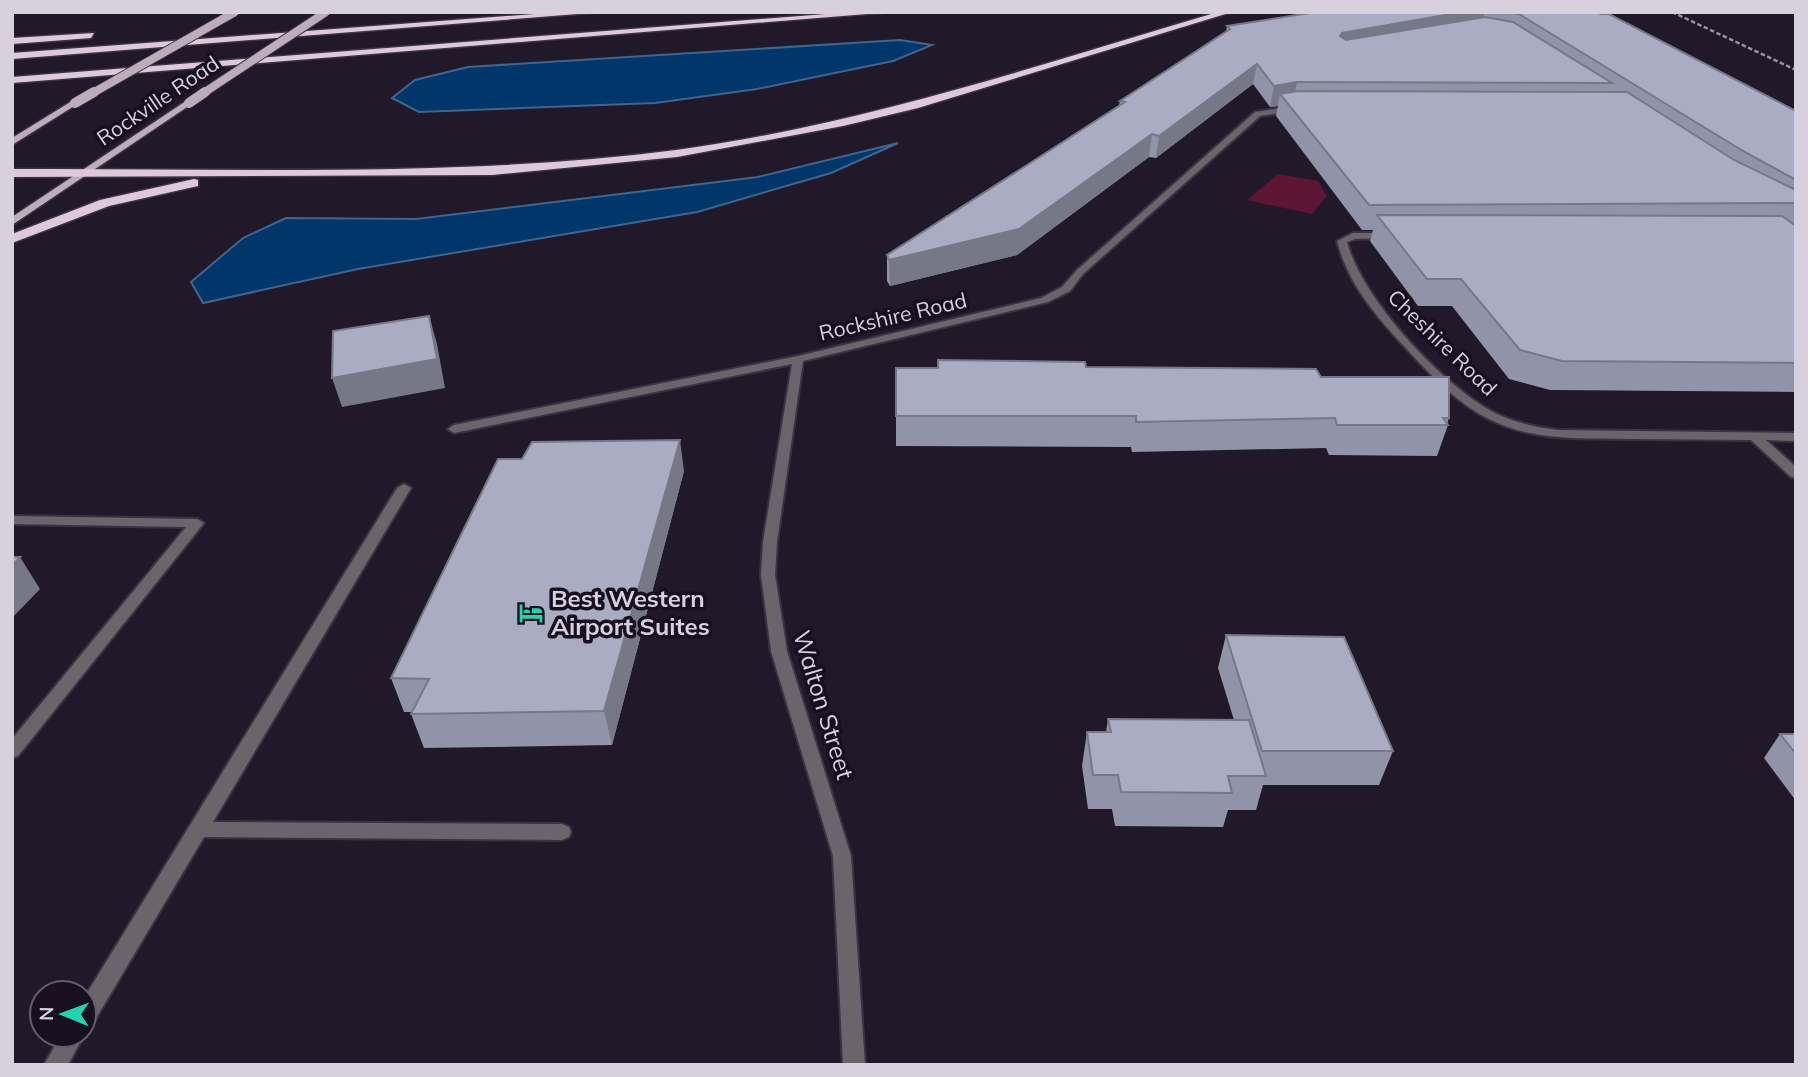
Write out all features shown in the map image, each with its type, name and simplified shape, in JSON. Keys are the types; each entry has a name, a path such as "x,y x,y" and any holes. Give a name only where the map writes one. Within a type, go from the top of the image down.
{"highway":[{"path":"12,56 599,12"},
{"path":"12,80 888,12"},
{"path":"12,173 492,171 677,153 765,138 914,106 1228,12"},
{"path":"287,21 342,17"},
{"path":"177,29 232,25"},
{"path":"12,41 108,34"},
{"path":"12,239 128,196 190,183 294,171"}],"main road":[{"name":"Rockville Road","path":"12,142 235,12"},
{"name":"Rockville Road","path":"12,222 326,12"}],"street":[{"name":"Rockshire Road","path":"454,429 798,359 1025,306 1066,289 1080,272 1258,114 1274,109 1307,108"},
{"name":"Cheshire Road","path":"1406,235 1353,236 1342,241 1344,256 1356,279 1390,326 1473,404 1487,413 1524,428 1558,434 1796,437"},
{"name":"Walton Street","path":"798,359 771,542 769,587 779,650 842,856 853,1065"},
{"path":"1755,437 1796,474"},
{"path":"98,995 404,488"},
{"path":"12,520 197,523 12,751"},
{"path":"198,830 562,832"},
{"path":"55,1065 65,1049"}],"shaded area":[{"path":"1278,174 1318,181 1327,196 1312,214 1247,200"}],"water":[{"path":"900,40 932,45 893,61 757,89 655,103 419,112 392,98 415,80 468,67"},
{"path":"898,143 831,173 697,212 358,269 203,303 191,282 243,238 286,218 416,219 758,177"}],"building":[{"path":"1316,12 1463,12 1342,33 1340,36 1346,40 1485,17 1513,22 1612,83 1297,82 1274,86 1257,64 1159,136 1152,134 1019,229 889,260 887,255 1125,102 1120,101 1230,29 1227,26"},
{"path":"1508,12 1609,14 1796,111 1796,180 1743,151 1519,14"},
{"path":"1298,91 1627,92 1734,160 1796,190 1796,203 1369,205 1280,94"},
{"path":"1377,215 1782,216 1796,226 1796,363 1562,361 1520,350 1461,279 1427,279"},
{"path":"429,316 437,359 332,378 333,331"},
{"path":"938,360 1085,362 1086,367 1316,369 1321,377 1449,377 1449,418 1443,418 1448,425 1337,425 1335,418 1136,422 1136,416 896,416 896,368 938,368"},
{"name":"Best Western Airport Suites","path":"680,440 604,711 411,714 429,679 391,678 498,459 522,459 532,442"},
{"path":"12,557 20,557 12,565"},
{"path":"1226,635 1344,637 1393,751 1262,751"},
{"path":"1108,719 1249,720 1266,776 1228,776 1232,793 1121,792 1118,775 1093,775 1087,732 1111,732"},
{"path":"1780,734 1796,734 1796,754"}],"railway":[{"path":"1672,12 1796,70"}],"place":[{"name":"Best Western Airport Suites","path":"531,613"}]}
